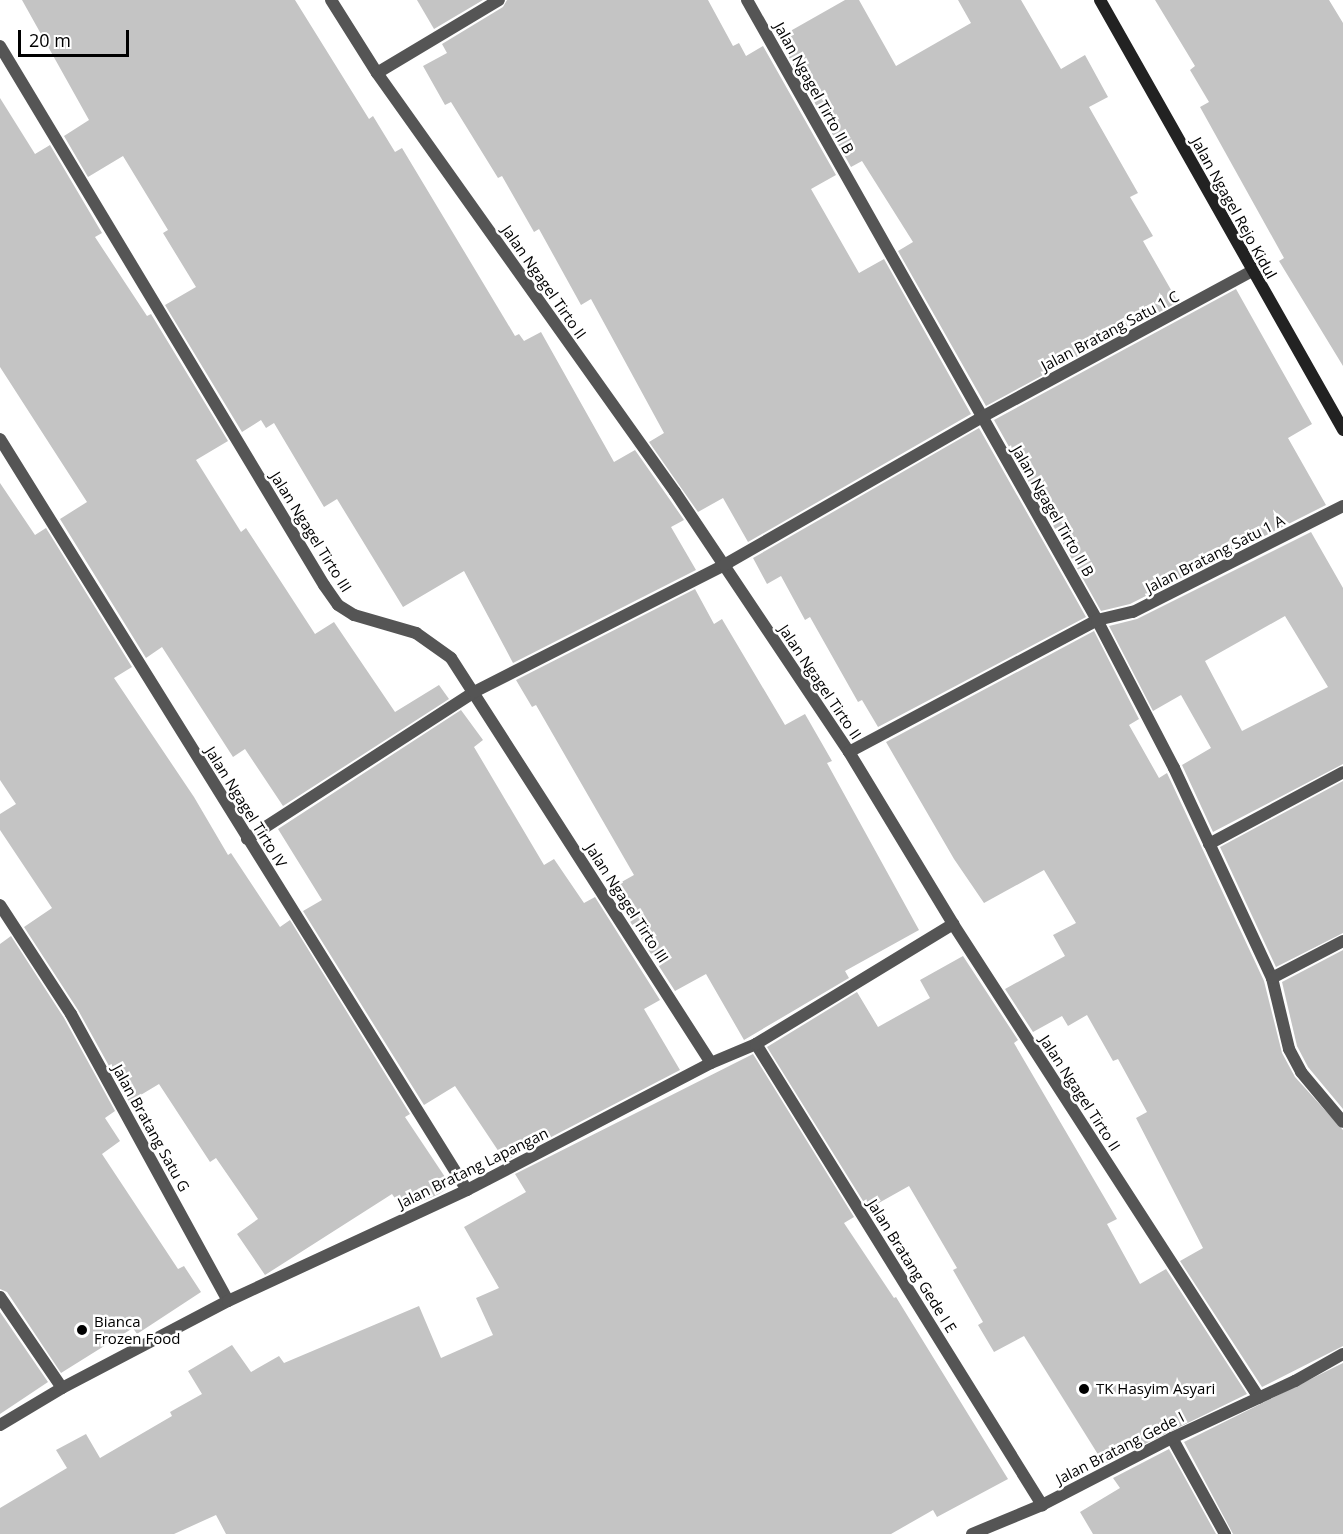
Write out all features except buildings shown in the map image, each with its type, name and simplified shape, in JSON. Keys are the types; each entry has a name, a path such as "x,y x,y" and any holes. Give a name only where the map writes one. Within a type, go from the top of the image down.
{"main road":[{"name":"Jalan Ngagel Rejo Kidul","path":"1100,0 1343,430"}],"street":[{"name":"Jalan Ngagel Tirto II","path":"330,0 377,73 724,565 849,752 953,924 1259,1398"},
{"path":"377,73 499,0"},
{"name":"Jalan Ngagel Tirto II B","path":"747,0 1097,620 1174,768 1272,978 1289,1049 1301,1072 1343,1122"},
{"name":"Jalan Ngagel Tirto III","path":"0,46 333,598 354,615 431,642 451,658 711,1063"},
{"name":"Jalan Bratang Satu 1 C","path":"247,839 474,692 724,565 982,417 1252,271"},
{"name":"Jalan Ngagel Tirto IV","path":"0,439 467,1191"},
{"name":"Jalan Bratang Satu 1 A","path":"849,752 1097,620 1133,612 1343,506"},
{"path":"1209,843 1343,772"},
{"name":"Jalan Bratang Satu G","path":"0,904 45,970 228,1301"},
{"name":"Jalan Bratang Lapangan","path":"0,1425 62,1388 228,1301 467,1191 711,1063 756,1044 953,924"},
{"path":"1272,978 1343,941"},
{"name":"Jalan Bratang Gede I E","path":"756,1044 1042,1505"},
{"path":"0,1298 62,1388"},
{"name":"Jalan Bratang Gede I","path":"972,1534 1042,1505 1343,1354"},
{"path":"1172,1438 1225,1534"}],"place":[{"name":"Bianca Frozen Food","path":"82,1330"},
{"name":"TK Hasyim Asyari","path":"1084,1389"}]}
